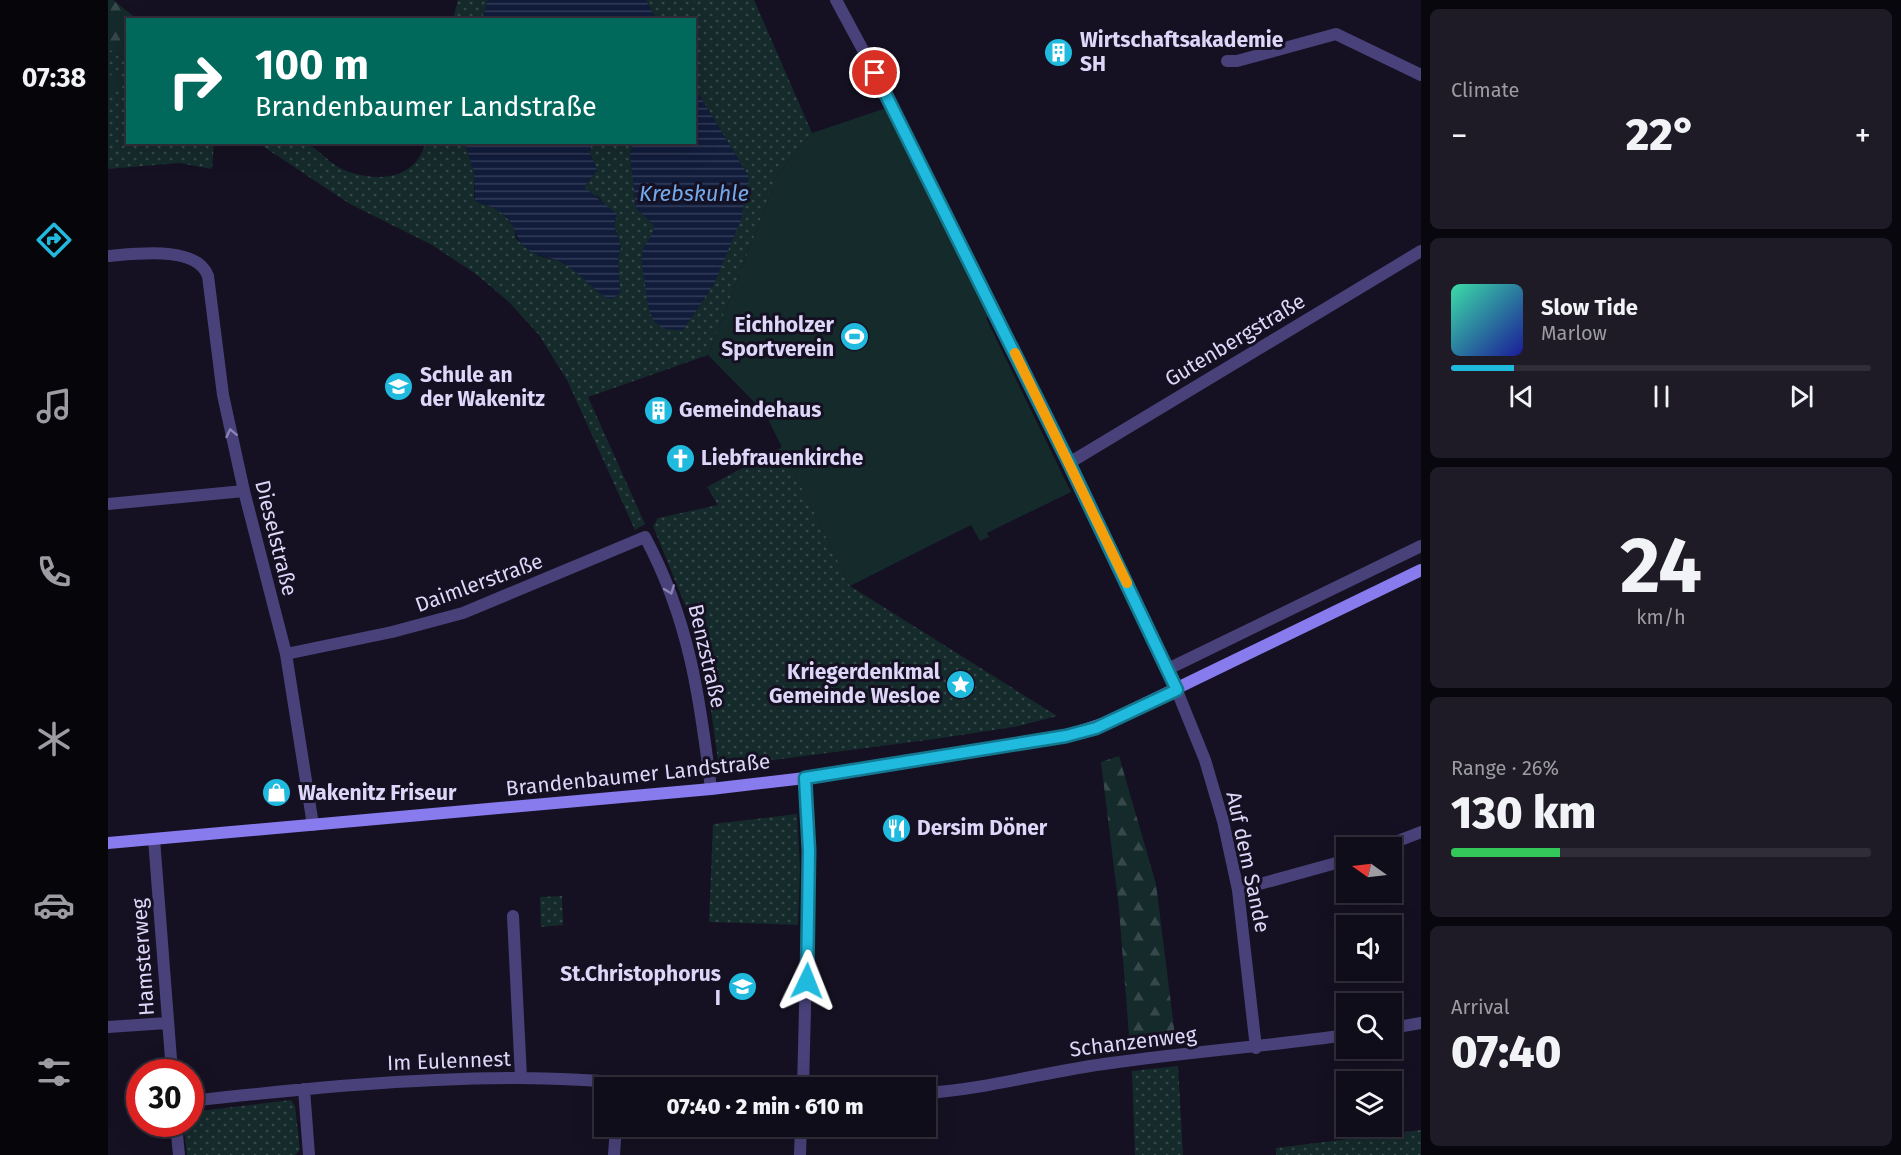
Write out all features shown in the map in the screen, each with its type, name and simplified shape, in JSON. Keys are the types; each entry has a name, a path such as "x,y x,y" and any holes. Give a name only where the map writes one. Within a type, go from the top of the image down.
{"main road":[{"name":"Brandenbaumer Landstraße","path":"108,843 711,789 805,778 1066,736 1096,728 1421,570"}],"street":[{"name":"Auf dem Sande","path":"836,0 884,89 1069,463 1168,669 1205,759 1223,821 1238,890 1256,1048"},
{"path":"1227,61 1238,61 1336,34 1421,75"},
{"name":"Gutenbergstraße","path":"1069,463 1421,250"},
{"name":"Dieselstraße","path":"108,256 171,255 201,263 208,276 223,395 244,490 286,654 313,825"},
{"path":"108,504 244,490"},
{"name":"Daimlerstraße","path":"286,654 392,632 463,614 645,537"},
{"name":"Benzstraße","path":"645,537 666,581 693,662 711,789"},
{"path":"1168,669 1421,546"},
{"path":"803,1077 809,861 805,778"},
{"path":"1402,839 1421,832"},
{"name":"Hamsterweg","path":"154,838 171,1059"},
{"path":"1238,890 1336,863"},
{"path":"513,916 521,1078"},
{"path":"108,1027 167,1023"},
{"path":"1402,1026 1421,1023"},
{"name":"Schanzenweg","path":"936,1092 990,1086 1111,1063 1256,1048 1336,1037"},
{"name":"Im Eulennest","path":"204,1100 304,1089 521,1078 594,1083"},
{"path":"304,1089 309,1155"},
{"path":"177,1137 179,1155"},
{"path":"614,1155 615,1137"},
{"path":"800,1155 801,1137"}],"green space":[{"path":"108,0 113,0 136,18 126,18 126,58 108,49"},
{"path":"458,0 488,0 482,18 453,18"},
{"path":"646,0 754,0 812,133 773,180 773,188 708,355 588,397 645,524 635,530 567,380 539,335 509,302 476,274 432,245 350,204 260,144 306,144 338,167 363,176 377,177 390,176 412,166 420,156 425,144 465,144 474,173 474,198 477,202 497,209 514,228 516,239 539,256 559,261 576,271 599,293 620,293 618,258 621,248 614,225 616,220 599,197 590,194 584,187 597,170 590,153 591,144 633,144 630,153 636,208 654,225 654,233 749,177 696,90 696,18 655,18"},
{"path":"108,49 126,58 126,144 214,144 212,169 179,163 108,169"},
{"path":"118,73 123,89 108,94 108,76"},
{"name":"Eichholzer Sportverein","path":"892,106 995,313 986,318 1071,492 987,533 989,537 980,541 971,525 850,586 765,413 708,355 773,188 773,180 812,133"},
{"path":"782,447 850,586 1057,716 1019,726 935,739 719,767 705,668 685,605 653,526 658,518 718,505 707,487"},
{"path":"1119,756 1156,884 1176,1044 1130,1048 1119,909 1101,762"},
{"path":"797,814 800,868 798,925 709,922 713,824"},
{"path":"562,896 563,925 541,927 540,897"},
{"path":"1178,1066 1183,1155 1135,1155 1132,1071"},
{"path":"291,1100 295,1106 300,1150 295,1155 187,1155 185,1137 204,1137 204,1110"},
{"path":"1421,1130 1421,1155 1276,1155 1276,1148 1365,1137 1402,1137 1402,1132"}],"water":[{"path":"488,0 646,0 655,18 482,18"},
{"name":"Krebskuhle","path":"696,90 749,177 741,220 713,286 683,330 663,328 652,318 646,294 642,258 644,247 654,225 636,208 630,153 633,144 696,144"},
{"name":"Krebskuhle","path":"465,144 591,144 590,153 597,170 584,187 617,214 614,225 621,248 618,258 620,293 612,299 607,298 563,263 528,250 520,242 510,221 502,213 475,201 474,173"}],"slow traffic":[{"path":"1015,353 1127,583"}],"place":[{"name":"Wirtschaftsakademie SH","path":"1059,52"},
{"name":"Eichholzer Sportverein","path":"855,337"},
{"name":"Schule an der Wakenitz","path":"399,387"},
{"name":"Gemeindehaus","path":"658,410"},
{"name":"Liebfrauenkirche","path":"680,458"},
{"name":"Kriegerdenkmal Gemeinde Wesloe","path":"961,684"},
{"name":"Wakenitz Friseur","path":"277,793"},
{"name":"Dersim Döner","path":"896,828"},
{"name":"St.Christophorus I","path":"742,986"}],"route":[{"path":"807,981 809,850 805,778 1051,740 1096,728 1177,690 1069,463 875,73"}]}
